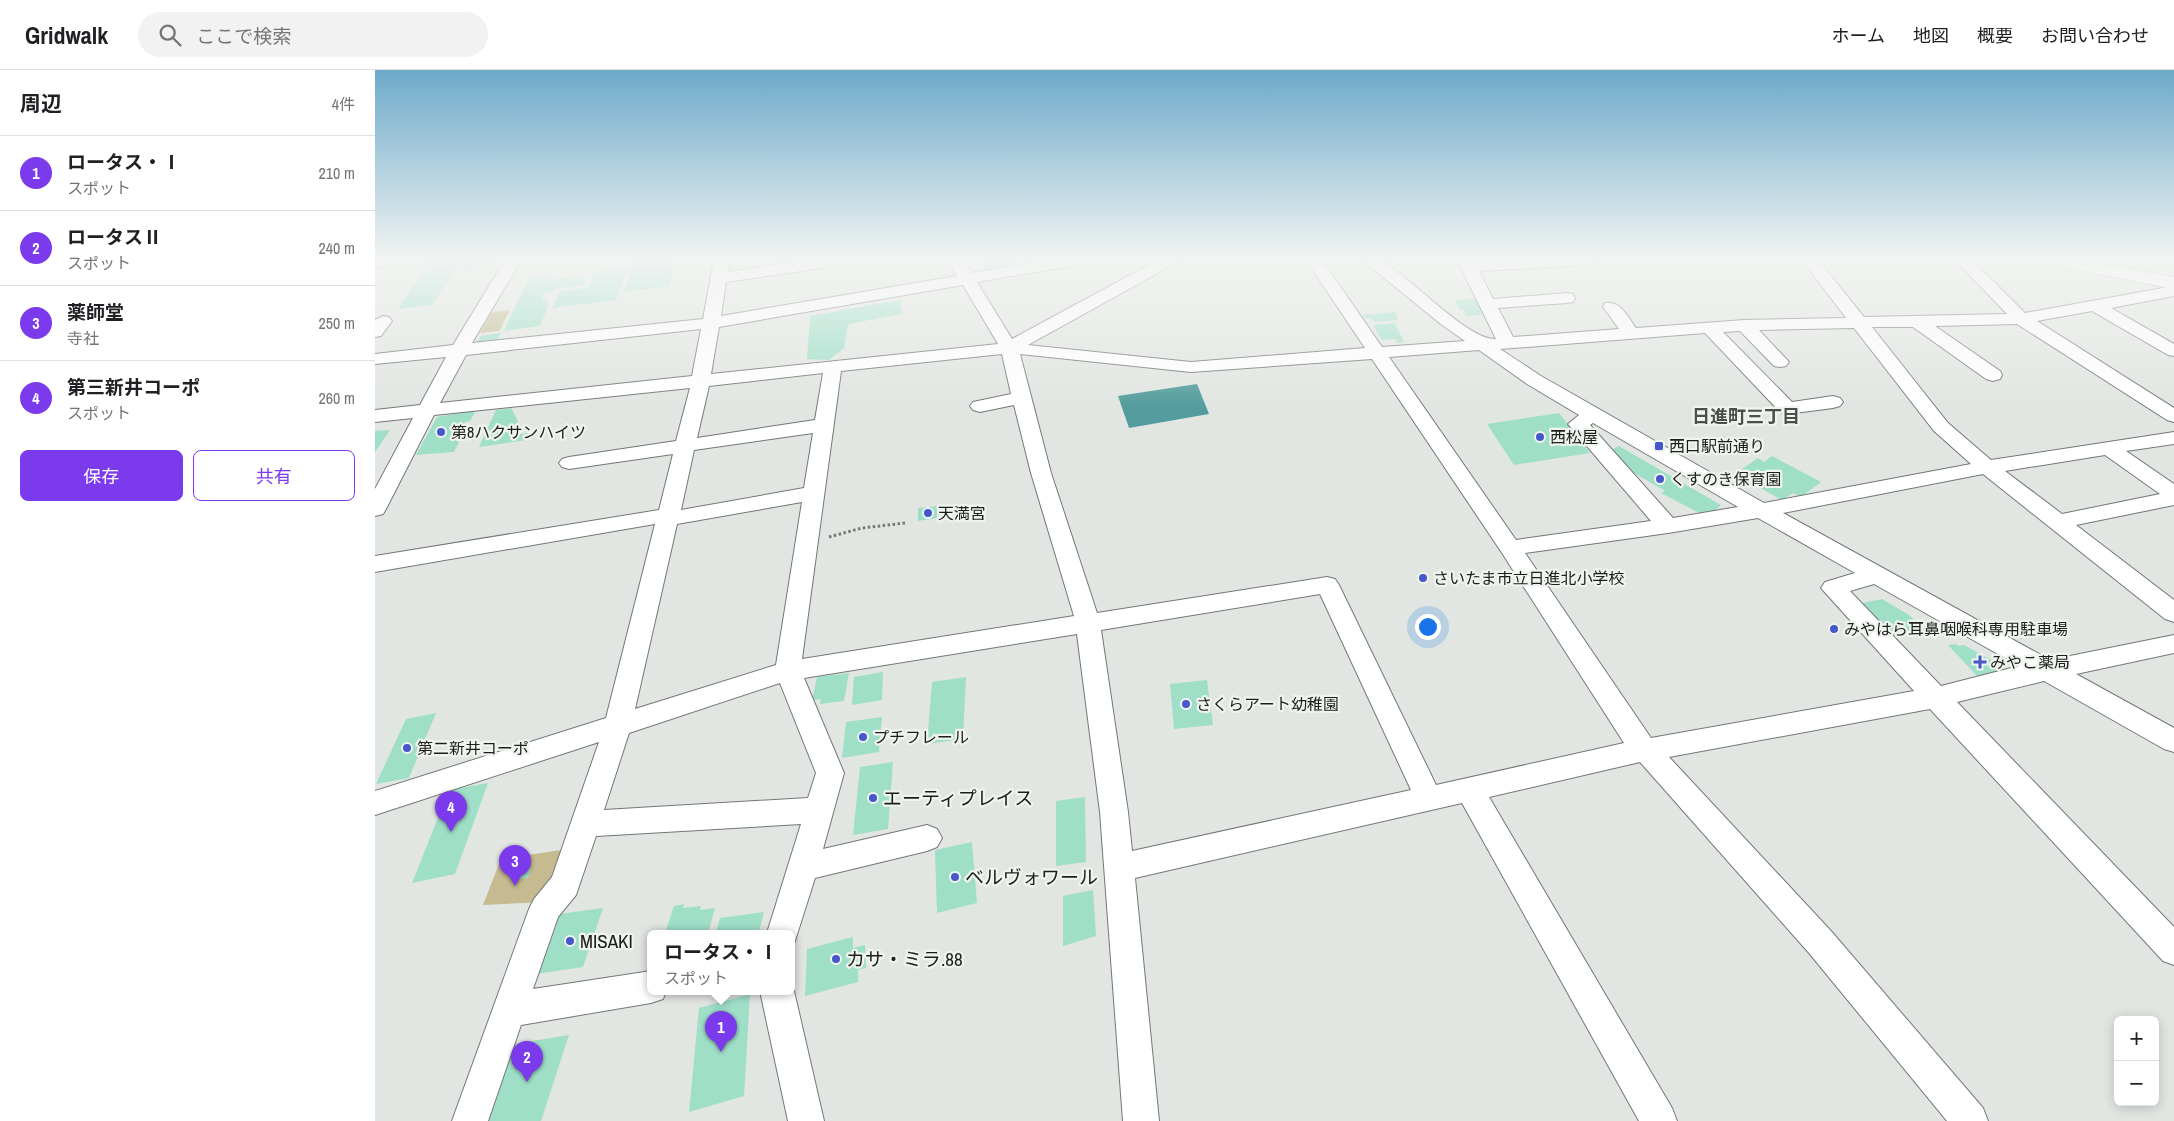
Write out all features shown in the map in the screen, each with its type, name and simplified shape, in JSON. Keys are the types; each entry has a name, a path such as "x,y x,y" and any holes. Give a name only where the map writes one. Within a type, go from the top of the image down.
{"street":[{"path":"375,509 429,410 459,350 484,309"},
{"path":"470,1121 545,909 565,886 618,725 701,380 713,309"},
{"path":"375,359 711,323 777,309"},
{"path":"986,309 1009,348 1041,473 1088,622 1119,868 1141,1121"},
{"path":"1009,348 1080,309"},
{"path":"1348,309 1510,548 1638,742 1820,942 1970,1121"},
{"path":"1434,309 1481,345 1534,380 1593,415 2174,741"},
{"path":"1491,309 1507,342"},
{"path":"1613,309 1631,333"},
{"path":"1850,309 1941,427 1987,467 2174,613"},
{"path":"2011,309 2021,319 2174,416"},
{"path":"375,416 1009,348 1191,367 1745,325 2021,319 2078,309"},
{"path":"2101,309 2174,351"},
{"path":"1916,321 1993,374"},
{"path":"1745,325 1780,362"},
{"path":"1710,328 1787,408 1833,402"},
{"path":"784,930 830,773 788,671 833,366"},
{"path":"980,406 1021,398"},
{"path":"1593,415 1578,424 1668,526"},
{"path":"569,463 824,425"},
{"path":"1510,548 1668,526 1763,510 1987,467 2174,438"},
{"path":"2108,448 2174,494"},
{"path":"375,564 814,493"},
{"path":"2058,522 2174,498"},
{"path":"1877,575 1833,588 1938,697 2174,950"},
{"path":"375,803 788,671 1327,585 1429,799"},
{"path":"1119,868 1645,750 1938,697 2048,670 2174,644"},
{"path":"1470,790 1659,1121"},
{"path":"585,824 819,810"},
{"path":"802,868 927,838"},
{"path":"510,1010 647,988"},
{"path":"778,995 806,1121"}],"path":[{"path":"807,542 862,528 905,523"}],"shaded area":[{"path":"510,310 499,331 480,333 492,312"},
{"path":"568,849 547,902 483,905 501,859"}],"water":[{"path":"1197,384 1209,414 1129,428 1118,396"}],"building":[{"path":"514,309 547,309 540,326 504,331"},
{"path":"849,309 901,309 902,314 848,324 844,348 829,360 807,359 810,316"},
{"path":"1463,309 1484,309 1487,314 1466,316"},
{"path":"1395,312 1398,320 1374,322 1373,319 1364,318 1363,315"},
{"path":"1395,323 1404,342 1398,343 1395,339 1382,340 1373,325"},
{"path":"501,333 495,344 474,347 481,336"},
{"path":"511,408 518,421 512,435 529,433 526,440 479,447 496,410"},
{"name":"第8ハクサンハイツ","path":"476,410 470,421 465,422 464,425 456,426 450,439 457,438 456,441 460,440 454,452 416,455 437,417"},
{"path":"1559,413 1590,453 1514,465 1487,424"},
{"path":"390,430 375,452 375,431"},
{"name":"くすのき保育園","path":"1619,446 1721,505 1713,513 1707,511 1703,515 1661,493 1665,491 1624,467 1611,450"},
{"path":"1772,456 1821,482 1801,497 1793,493 1782,500 1735,474 1758,458 1764,462"},
{"name":"天満宮","path":"937,506 937,518 918,521 918,508"},
{"path":"1882,599 1909,615 1926,631 1891,639 1858,604"},
{"path":"1956,644 1958,646 1964,645 1993,661 2002,671 1977,676 1948,645"},
{"path":"883,672 882,700 852,705 854,677"},
{"path":"849,673 844,701 820,704 821,699 812,700 817,677"},
{"path":"966,677 963,739 927,744 932,682"},
{"path":"1207,680 1213,725 1174,729 1170,684"},
{"name":"第二新井コーポ","path":"436,713 409,778 376,784 406,719"},
{"name":"プチフレール","path":"882,717 879,752 842,758 846,722"},
{"name":"エーティプレイス","path":"893,762 888,829 853,835 860,767"},
{"path":"488,783 455,874 412,883 449,790"},
{"path":"1085,797 1086,862 1056,866 1056,801"},
{"name":"ベルヴォワール","path":"972,842 977,903 937,913 935,850"},
{"path":"531,869 528,878 518,879 522,870"},
{"path":"1093,890 1096,936 1063,946 1063,896"},
{"path":"684,904 683,908 701,906 700,910 715,908 709,930 666,930 674,906"},
{"name":"MISAKI","path":"603,908 583,967 536,974 559,914"},
{"path":"764,912 760,930 717,930 720,918"},
{"name":"カサ・ミラ.88","path":"853,937 853,948 865,945 866,968 858,970 858,982 805,996 807,949"},
{"path":"750,995 744,1096 689,1112 699,1008"},
{"path":"569,1035 541,1121 486,1121 514,1044"}],"place":[{"name":"第8ハクサンハイツ","path":"441,432"},
{"name":"西松屋","path":"1540,437"},
{"name":"西口駅前通り","path":"1659,446"},
{"name":"くすのき保育園","path":"1660,479"},
{"name":"天満宮","path":"928,513"},
{"name":"さいたま市立日進北小学校","path":"1423,578"},
{"name":"みやはら耳鼻咽喉科専用駐車場","path":"1834,629"},
{"name":"みやこ薬局","path":"1980,662"},
{"name":"さくらアート幼稚園","path":"1186,704"},
{"name":"プチフレール","path":"863,737"},
{"name":"第二新井コーポ","path":"407,748"},
{"name":"エーティプレイス","path":"873,798"},
{"name":"第三新井コーポ","path":"451,832"},
{"name":"ベルヴォワール","path":"955,877"},
{"name":"薬師堂","path":"515,886"},
{"name":"MISAKI","path":"570,941"},
{"name":"カサ・ミラ.88","path":"836,959"},
{"name":"ロータス・Ⅰ","path":"721,1052"},
{"name":"ロータスⅡ","path":"527,1082"}],"district":[{"name":"日進町三丁目","path":"1746,416"}]}
